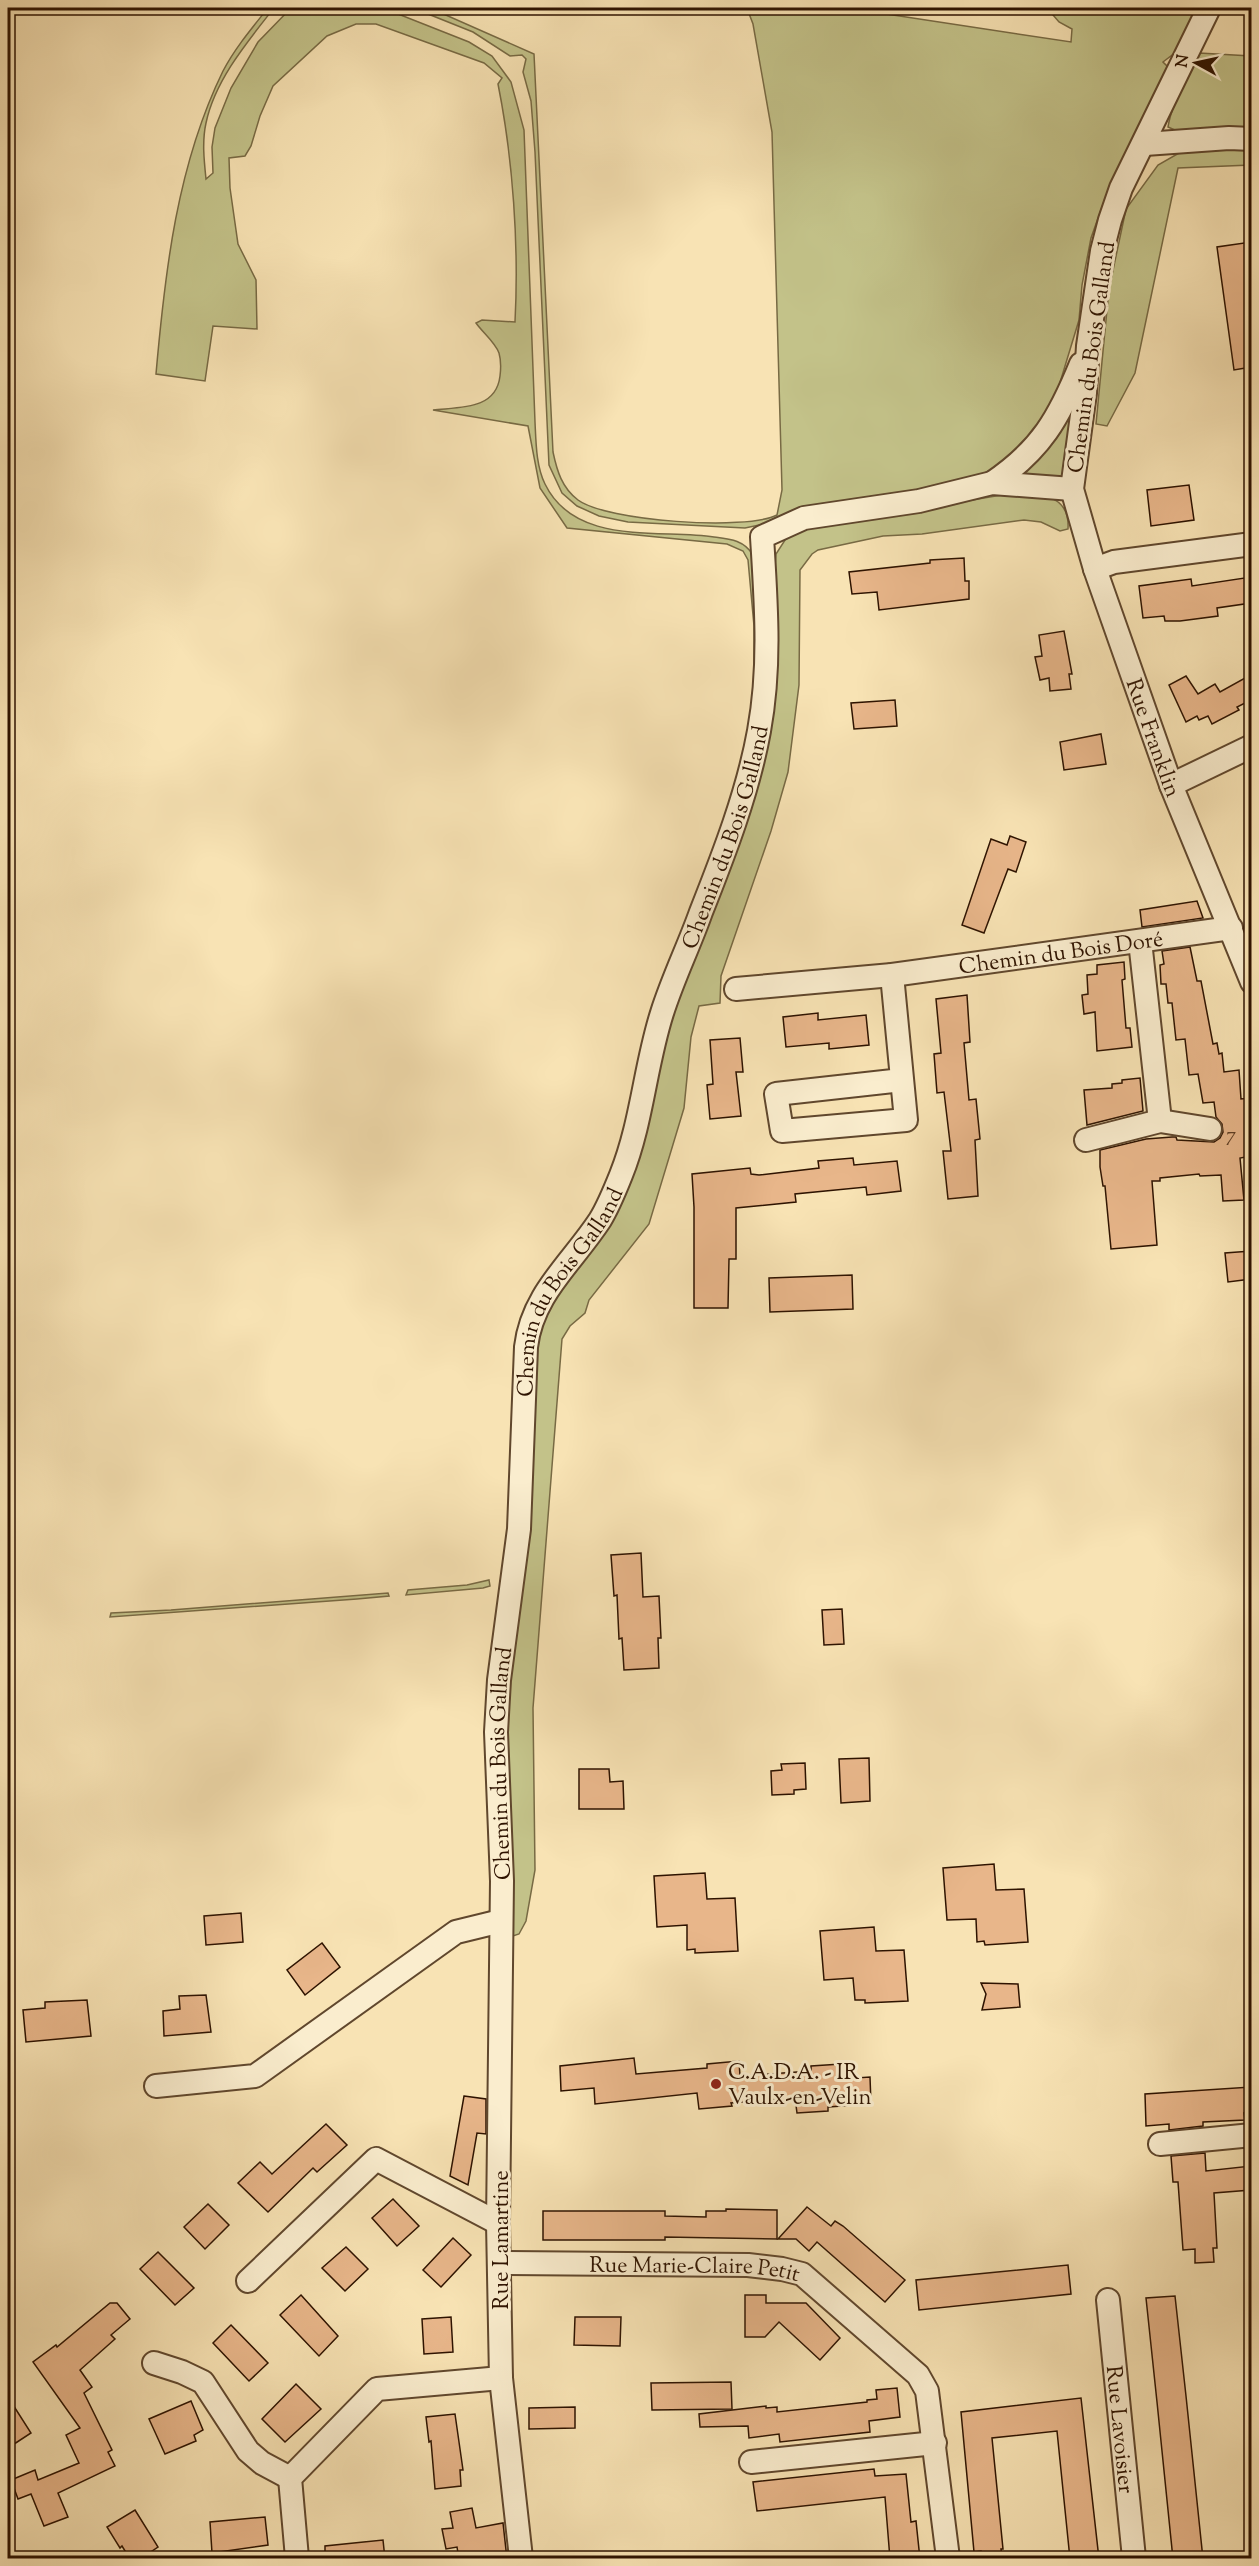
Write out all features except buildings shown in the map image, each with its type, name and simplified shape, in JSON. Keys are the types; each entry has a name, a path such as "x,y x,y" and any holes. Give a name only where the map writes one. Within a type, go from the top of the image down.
{"street":[{"name":"Chemin du Bois Galland","path":"501,1921 501,1827 496,1754 496,1706 519,1529 527,1336 540,1301 600,1219 621,1175 634,1132 661,1014 716,871 753,758 767,674 767,612 762,537 804,518 919,501 992,483 1072,489 1085,393 1088,346 1101,259 1110,220 1122,188 1209,8"},
{"path":"1145,144 1229,138 1251,139"},
{"path":"992,483 1011,470 1046,436 1071,387 1088,346"},
{"name":"Rue Franklin","path":"1072,489 1095,569 1172,785 1251,982"},
{"path":"1095,569 1114,562 1251,544"},
{"path":"1172,785 1251,746"},
{"name":"Chemin du Bois Doré","path":"736,989 892,975 1231,928"},
{"path":"1140,941 1160,1121"},
{"path":"892,975 906,1120 782,1131 776,1094 902,1080"},
{"path":"1086,1140 1160,1121 1210,1129"},
{"path":"156,2086 255,2076 456,1932 501,1921"},
{"name":"Rue Lamartine","path":"501,1921 498,2223 501,2378 521,2559"},
{"path":"1160,2144 1251,2135"},
{"path":"248,2281 376,2159 498,2223"},
{"name":"Rue Marie-Claire Petit","path":"499,2263 748,2265 802,2274 918,2375 927,2391 948,2559"},
{"name":"Rue Lavoisier","path":"1108,2300 1134,2559"},
{"path":"154,2363 203,2382 248,2451 262,2463 290,2478"},
{"path":"297,2559 290,2478 376,2389 501,2378"},
{"path":"751,2462 935,2443"}],"shaded area":[{"path":"268,8 274,8 234,62 210,107 204,137 206,179 213,173 212,147 215,128 231,88 258,42 291,8 383,8 469,42 492,56 511,82 524,130 536,438 542,477 559,504 576,517 597,526 620,531 726,539 741,543 749,550 755,561 754,691 754,626 748,560 743,551 727,544 567,528 540,488 528,426 433,410 475,405 492,395 500,376 500,356 495,345 476,323 482,320 515,322 515,233 508,142 498,84 502,78 484,63 376,24 356,24 327,36 273,86 260,116 251,146 245,156 229,158 230,188 238,244 256,280 257,329 213,326 205,381 156,374 169,258 184,181 194,144 223,71 238,46"},
{"path":"413,8 430,8 534,54 553,452 564,485 578,500 593,507 645,518 708,523 761,520 777,515 782,490 772,132 753,24 748,11 722,8 847,8 1071,42 1072,29 1059,22 1047,8 1200,8 1176,52 1163,62 1170,69 1107,193 1091,238 1082,285 1079,320 1055,399 1020,450 981,479 745,528 628,522 599,516 577,506 562,493 549,465 535,152 531,101 523,72 526,59 522,55 510,56 473,32"},
{"path":"1199,53 1251,56 1251,133 1184,134 1168,127 1177,99"},
{"path":"1222,148 1251,148 1251,165 1178,168 1135,373 1107,426 1096,424 1109,289 1126,209 1158,165 1179,153"},
{"path":"1074,393 1063,476 1061,478 1011,479"},
{"path":"1019,492 1054,499 1065,510 1068,529 1060,531 1041,522 1024,520 922,534 883,536 818,550 800,570 799,685 788,772 771,831 721,976 720,1003 699,1006 691,1037 684,1108 649,1224 589,1300 585,1313 570,1326 562,1339 533,1708 535,1870 526,1921 519,1934 513,1936 511,1934 503,1754 532,1364 540,1315 593,1247 668,1012 758,767 776,554 785,540 801,529"},
{"path":"489,1580 490,1586 483,1588 406,1595 408,1590 467,1585"},
{"path":"388,1593 389,1596 357,1599 110,1617 111,1613"}],"place":[{"name":"C.A.D.A. - IR Vaulx-en-Velin","path":"716,2084"}]}
